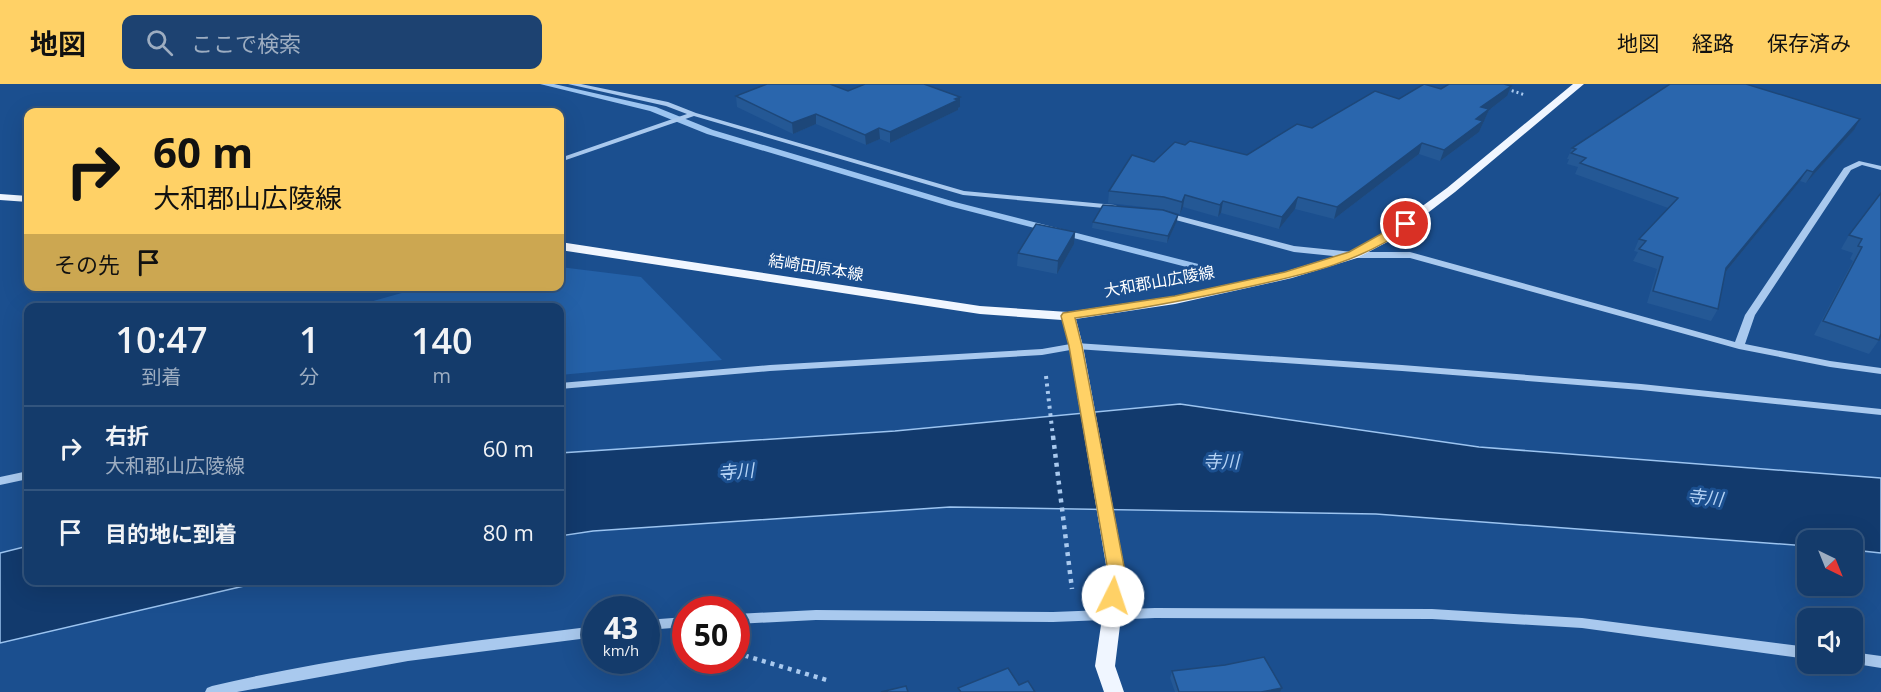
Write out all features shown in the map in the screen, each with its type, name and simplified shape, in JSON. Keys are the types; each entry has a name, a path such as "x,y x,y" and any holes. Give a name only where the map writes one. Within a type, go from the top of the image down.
{"main road":[{"name":"大和郡山広陵線","path":"1068,316 1175,300 1287,275 1353,255 1391,235 1579,84"},
{"path":"0,197 24,200"},
{"name":"結崎田原本線","path":"564,247 980,310 1068,316"},
{"path":"1068,316 1076,346 1117,577 1105,666 1114,692"}],"street":[{"path":"571,84 668,104 694,114 963,193 1129,209"},
{"path":"564,159 694,114"},
{"path":"1739,346 1750,315 1848,168 1862,163 1881,168"},
{"path":"1151,212 1294,249 1353,255 1410,255 1739,346 1830,364 1881,371"},
{"path":"564,386 770,368 1042,352 1076,346 1641,387 1881,412"},
{"path":"0,481 24,476"},
{"path":"750,618 816,615 1443,615 1582,623 1797,651"},
{"path":"212,692 249,683 408,655 582,633"},
{"path":"1863,660 1881,662"}],"path":[{"path":"1044,368 1072,588"},
{"path":"750,657 830,681"}],"shaded area":[{"path":"564,267 641,277 722,360 564,375 564,303 366,303 409,291 564,291"}],"water":[{"name":"寺川","path":"1180,404 1479,447 1881,478 1881,553 1863,551 1863,530 1797,530 1797,545 1376,514 950,507 593,531 564,535 564,453 895,431"},
{"path":"24,547 24,585 250,585 0,643 0,553"}],"building":[{"path":"767,84 830,84 848,91 865,84 924,84 960,97 890,132 879,128 865,135 816,114 792,123 736,96"},
{"path":"1424,84 1441,89 1449,84 1511,86 1481,107 1489,109 1476,119 1483,121 1444,150 1422,143 1337,207 1298,197 1282,217 1223,201 1220,205 1185,195 1182,202 1164,197 1109,191 1132,155 1154,162 1175,142 1185,145 1190,141 1247,155 1297,124 1312,128 1375,91 1399,99"},
{"path":"1670,84 1746,84 1860,119 1813,172 1807,170 1726,268 1718,309 1653,291 1663,257 1639,249 1646,241 1639,239 1678,198 1580,163 1586,158 1571,153 1576,149 1572,148"},
{"path":"1881,193 1881,334 1879,340 1823,321 1862,247 1858,246 1862,239 1849,235"},
{"path":"1103,205 1163,210 1178,215 1168,236 1093,222"},
{"path":"1036,224 1075,232 1058,261 1018,253"},
{"path":"1264,657 1282,688 1261,692 1179,692 1172,671 1225,665"},
{"path":"1008,668 1019,685 1028,681 1035,692 961,692 958,688"},
{"path":"906,686 908,692 881,692"}],"waterway":[{"path":"544,84 653,109 710,132 952,204 1206,269"}],"route":[{"path":"1113,596 1117,577 1076,346 1068,316 1175,300 1287,275 1353,255 1391,235 1406,224"}]}
